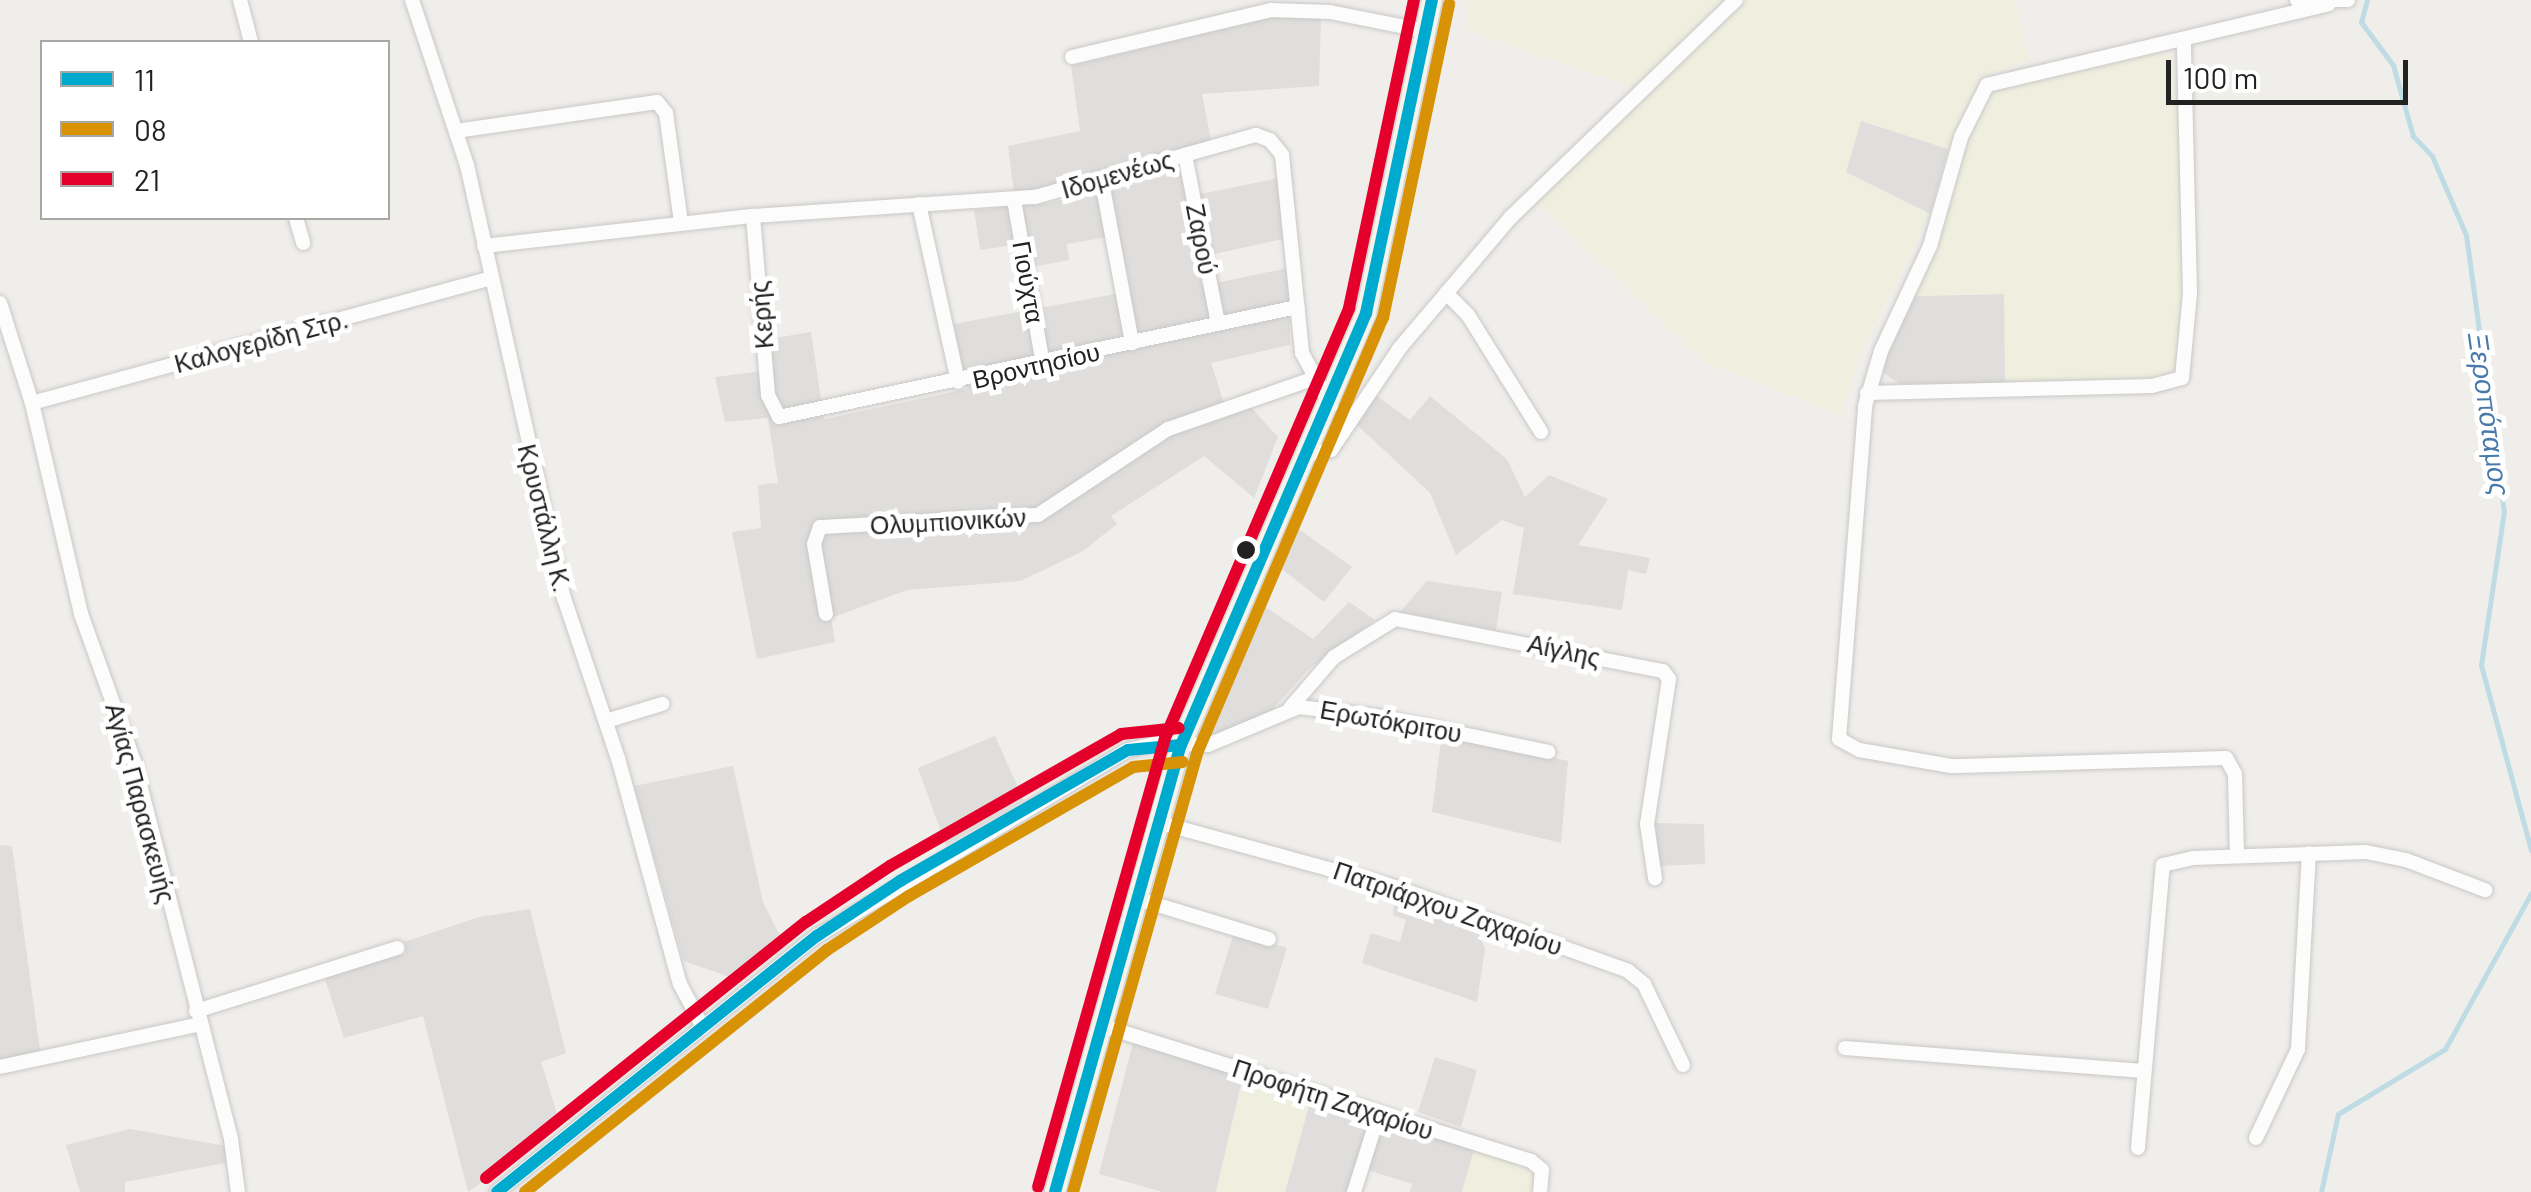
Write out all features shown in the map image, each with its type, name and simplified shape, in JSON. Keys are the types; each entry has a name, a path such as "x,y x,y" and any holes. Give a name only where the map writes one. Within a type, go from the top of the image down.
{"main road":[{"path":"1054,1192 1181,745 1331,406 1375,282 1432,0"}],"street":[{"path":"240,0 250,40"},
{"name":"Κρυστάλλη Κ.","path":"412,0 456,130 555,566 606,721 671,957 703,1027"},
{"path":"1310,454 1331,450 1446,293 1545,182 1736,0"},
{"path":"2297,0 2329,4"},
{"path":"2237,856 2236,774 2226,758 1940,765 1839,740 1867,392 1924,262 1982,90 2018,74 2348,0"},
{"path":"1072,57 1280,9 1426,30"},
{"path":"1867,392 2152,386 2182,378 2190,293 2184,39"},
{"path":"456,130 657,102 666,112 681,223"},
{"name":"Ιδομενέως","path":"484,246 753,216 1014,200 1102,182 1248,135 1270,140 1279,149 1292,210 1297,307 1312,379 1331,406"},
{"name":"Ζαρού","path":"1185,155 1218,323"},
{"path":"1102,182 1132,344"},
{"name":"Γιούχτα","path":"1014,200 1044,364"},
{"path":"919,204 958,382"},
{"name":"Κερής","path":"753,216 774,414"},
{"path":"296,220 302,243"},
{"name":"Καλογερίδη Στρ.","path":"32,403 491,278"},
{"path":"1446,293 1468,315 1541,432"},
{"name":"Αγίας Παρασκευής","path":"0,303 32,403 81,614 134,761 238,1192"},
{"name":"Βροντησίου","path":"774,414 794,417 1297,307"},
{"name":"Ολυμπιονικών","path":"826,614 814,544 822,525 942,525 1038,515 1168,428 1312,379"},
{"name":"Αίγλης","path":"1290,708 1334,657 1395,619 1663,671 1668,679 1647,824 1655,878"},
{"path":"606,721 662,704"},
{"name":"Ερωτόκριτου","path":"497,1192 817,936 1012,814 1128,750 1208,745 1290,708 1346,710 1548,752"},
{"name":"Πατριάρχου Ζαχαρίου","path":"1158,822 1394,887 1628,971 1644,984 1684,1066"},
{"path":"2256,1138 2298,1049 2309,853"},
{"path":"2138,1148 2160,869 2178,860 2237,856 2394,856 2485,890"},
{"path":"1135,898 1270,938"},
{"path":"0,1067 198,1017 397,948"},
{"name":"Προφήτη Ζαχαρίου","path":"1100,1025 1535,1162 1543,1172 1540,1192"},
{"path":"1845,1048 2143,1071"},
{"path":"1354,1192 1378,1113"}],"shaded area":[{"path":"1321,16 1319,86 1202,94 1211,140 1103,176 1014,194 1008,146 1080,131 1071,66 1269,18"},
{"path":"1861,120 1948,149 1930,214 1845,172"},
{"path":"1180,166 1186,197 1279,178 1287,238 1197,258 1202,286 1288,268 1290,345 1211,363 1227,412 1249,405 1278,437 1254,498 1204,456 1111,516 1117,524 1083,551 1020,581 907,590 831,618 835,642 757,659 732,532 761,528 758,485 778,483 768,418 725,422 715,377 772,370 769,339 811,332 824,419 967,389 954,324 1131,291 1119,235 1067,244 1069,260 1032,267 1027,243 980,250 974,210 1051,203"},
{"path":"2005,294 2005,383 1899,384 1881,371 1915,296"},
{"path":"1374,394 1410,420 1430,396 1507,459 1525,497 1549,475 1608,499 1578,545 1650,558 1646,574 1628,570 1622,610 1513,594 1524,528 1502,520 1456,555 1430,493 1356,424"},
{"path":"1296,527 1352,567 1324,602 1278,566"},
{"path":"1427,581 1502,592 1496,630 1400,612"},
{"path":"1349,602 1375,620 1309,669 1270,712 1216,739 1202,729 1261,604 1313,639"},
{"path":"1442,732 1568,761 1561,843 1432,812"},
{"path":"995,736 1024,801 946,846 918,768"},
{"path":"733,766 763,902 782,940 735,979 684,961 634,786"},
{"path":"1655,823 1704,824 1705,864 1659,866"},
{"path":"0,845 12,846 40,1051 0,1061"},
{"path":"1395,893 1473,921 1485,948 1477,1002 1362,963 1371,933 1400,942 1406,920 1393,915"},
{"path":"530,909 566,1053 541,1062 561,1126 468,1192 423,1016 344,1038 324,976 406,953 404,942 479,917"},
{"path":"1234,932 1287,948 1268,1009 1215,994"},
{"path":"1133,1043 1243,1077 1216,1192 1163,1192 1099,1174"},
{"path":"1435,1057 1477,1070 1461,1127 1418,1112"},
{"path":"1311,1098 1474,1150 1462,1192 1410,1192 1412,1184 1358,1167 1350,1192 1285,1192"},
{"path":"130,1129 226,1146 230,1162 125,1182 125,1192 80,1192 66,1145"}],"green space":[{"path":"1470,0 1727,0 1634,88 1466,30"},
{"path":"1747,0 2015,0 2029,60 1980,78 1948,149 1861,121 1846,172 1930,214 1863,346 1841,415 1704,362 1537,202"},
{"path":"2154,51 2173,57 2180,96 2182,288 2176,368 2151,380 2005,383 2004,294 1915,296 1975,122 1996,89"},
{"path":"1243,1077 1311,1098 1285,1192 1216,1192"},
{"path":"1474,1150 1528,1166 1536,1173 1535,1192 1462,1192"}],"waterway":[{"name":"Ξεροπόταμος","path":"2367,0 2361,22 2393,65 2413,136 2432,156 2466,235 2504,511 2481,665 2531,850"},
{"name":"Ξεροπόταμος","path":"2321,1192 2338,1114 2445,1049 2531,893"}],"transit line":[{"name":"21","path":"1038,1187 1165,738 1349,308 1414,0"},
{"name":"11","path":"1055,1192 1181,745 1366,313 1432,0"},
{"name":"08","path":"1073,1192 1198,751 1383,318 1449,4"},
{"name":"21","path":"486,1178 806,922 890,866 1121,734 1179,728"},
{"name":"11","path":"497,1192 817,936 900,881 1128,750 1181,745"},
{"name":"08","path":"525,1192 827,950 909,896 1133,767 1183,762"}]}
